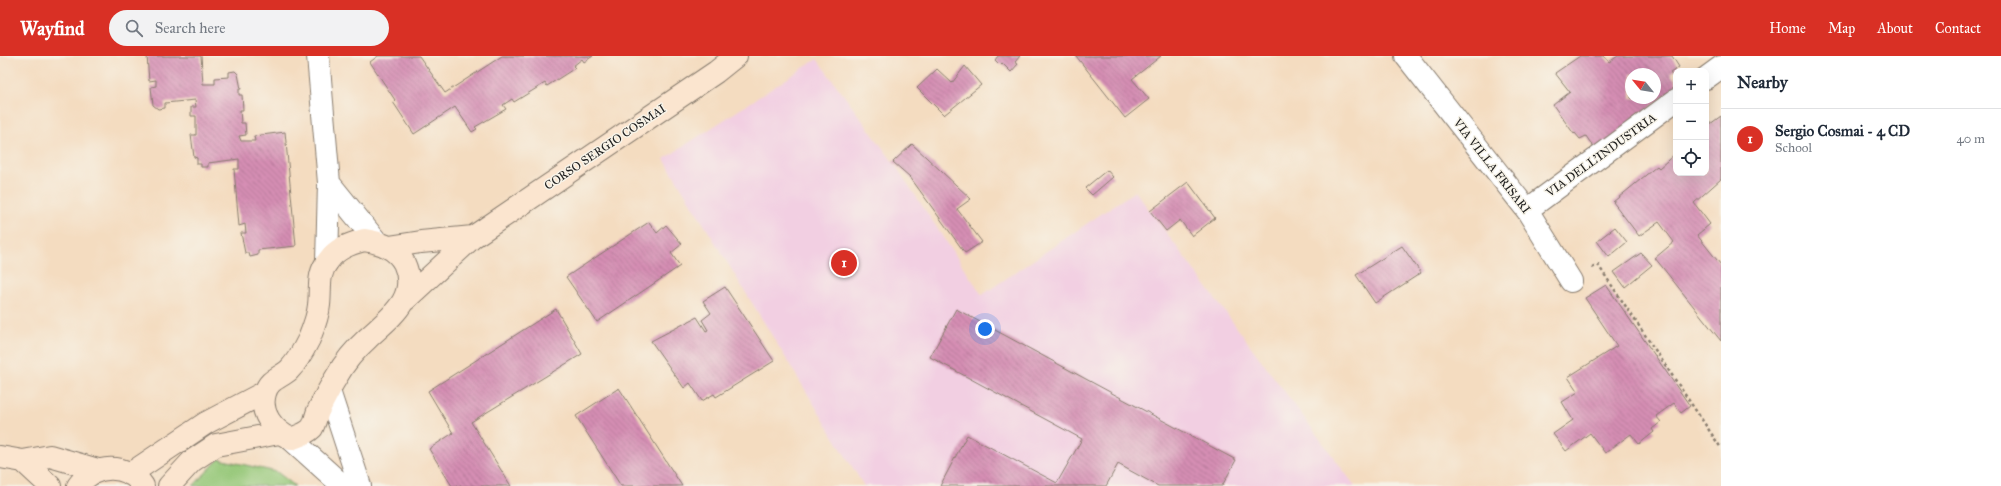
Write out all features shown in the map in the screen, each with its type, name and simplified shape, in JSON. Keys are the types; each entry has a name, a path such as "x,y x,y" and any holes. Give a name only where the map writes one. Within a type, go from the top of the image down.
{"main road":[{"name":"CORSO SERGIO COSMAI","path":"169,486 192,461 216,445 302,435 312,427 338,374 366,339 389,320 405,300 473,237 716,72 736,56"},
{"name":"CORSO SERGIO COSMAI","path":"327,262 337,251 350,244 364,240 383,244 473,237"},
{"path":"383,244 400,256 406,268 408,285 405,300"},
{"path":"285,436 266,417 264,407 265,392 272,380 289,370 306,346 314,327 319,305 319,280 327,262"},
{"path":"78,486 88,476 98,470 110,468 122,470 136,480 199,428 265,392"},
{"path":"0,457 23,461 50,456 98,470"},
{"path":"23,461 50,486"}],"street":[{"path":"318,56 329,183 327,262"},
{"name":"VIA VILLA FRISARI","path":"1406,56 1527,210 1571,281"},
{"path":"1709,76 1721,67"},
{"name":"VIA DELL'INDUSTRIA","path":"1527,210 1673,102"},
{"path":"329,183 383,244"},
{"path":"329,391 360,486"},
{"path":"285,436 343,486"}],"path":[{"path":"1571,281 1598,265 1721,448"}],"shaded area":[{"path":"817,59 893,162 982,295 1135,191 1355,486 864,486 664,159"}],"green space":[{"path":"219,459 277,472 295,486 193,486"}],"building":[{"path":"147,56 201,56 203,84 215,84 215,78 229,77 229,72 235,71 238,74 241,89 239,89 239,95 242,95 243,110 240,110 241,123 245,123 246,135 239,136 241,141 255,141 254,136 285,132 296,246 258,250 258,255 250,257 249,253 245,253 241,233 246,233 245,224 239,226 234,169 239,169 239,159 208,163 208,167 201,167 201,164 197,164 197,158 194,157 191,135 196,135 196,116 191,116 191,107 196,107 195,100 165,103 165,108 158,109 153,105 151,87 156,86 156,80 149,81"},
{"path":"378,56 419,56 445,93 502,56 593,56 584,62 582,59 573,66 575,68 547,86 545,83 514,102 512,99 503,105 506,109 475,127 477,129 472,132 455,107 414,134 393,102 395,100 370,62"},
{"path":"998,56 1020,56 1015,62 1018,64 1011,72 1002,63 1000,65 995,60"},
{"path":"1076,56 1161,56 1132,79 1149,99 1125,118"},
{"path":"1580,56 1604,56 1609,62 1618,56 1672,56 1679,67 1673,68 1673,71 1670,73 1673,77 1673,89 1661,99 1661,68 1625,68 1625,104 1655,104 1596,151 1586,136 1580,139 1575,133 1574,134 1553,105 1570,92 1555,73"},
{"path":"965,66 981,85 944,115 917,88 937,69 952,83"},
{"path":"1721,116 1721,179 1694,203 1710,224 1697,235 1721,265 1721,341 1655,258 1674,242 1659,222 1639,236 1613,202 1657,166 1659,168 1673,156 1673,176 1709,176 1709,125"},
{"path":"912,144 971,199 957,209 982,242 965,253 910,177 893,162"},
{"path":"1107,170 1113,177 1092,195 1085,188"},
{"path":"1188,182 1215,218 1192,236 1180,220 1166,231 1150,211"},
{"path":"649,222 657,233 666,225 682,244 671,253 680,266 597,322 566,277"},
{"path":"1615,227 1627,242 1609,257 1597,241"},
{"path":"1402,246 1421,273 1375,303 1356,275"},
{"path":"1641,253 1652,265 1625,287 1614,272"},
{"path":"1606,285 1690,406 1681,413 1674,403 1656,416 1661,422 1652,429 1654,432 1639,444 1631,434 1605,453 1590,433 1566,451 1553,434 1573,420 1562,402 1578,392 1568,377 1617,346 1585,298"},
{"path":"725,287 774,361 716,397 714,394 702,401 690,383 684,388 651,341 697,317 706,331 708,330 702,320 711,313 703,301"},
{"path":"556,309 582,354 471,422 511,486 452,486 429,449 453,433 428,391"},
{"path":"956,309 1236,460 1222,486 1158,486 1118,464 1106,486 940,486 967,435 1057,483 1082,439 930,357"},
{"path":"619,388 682,486 621,486 576,416"}],"place":[{"name":"Sergio Cosmai - 4 CD","path":"844,263"}]}
